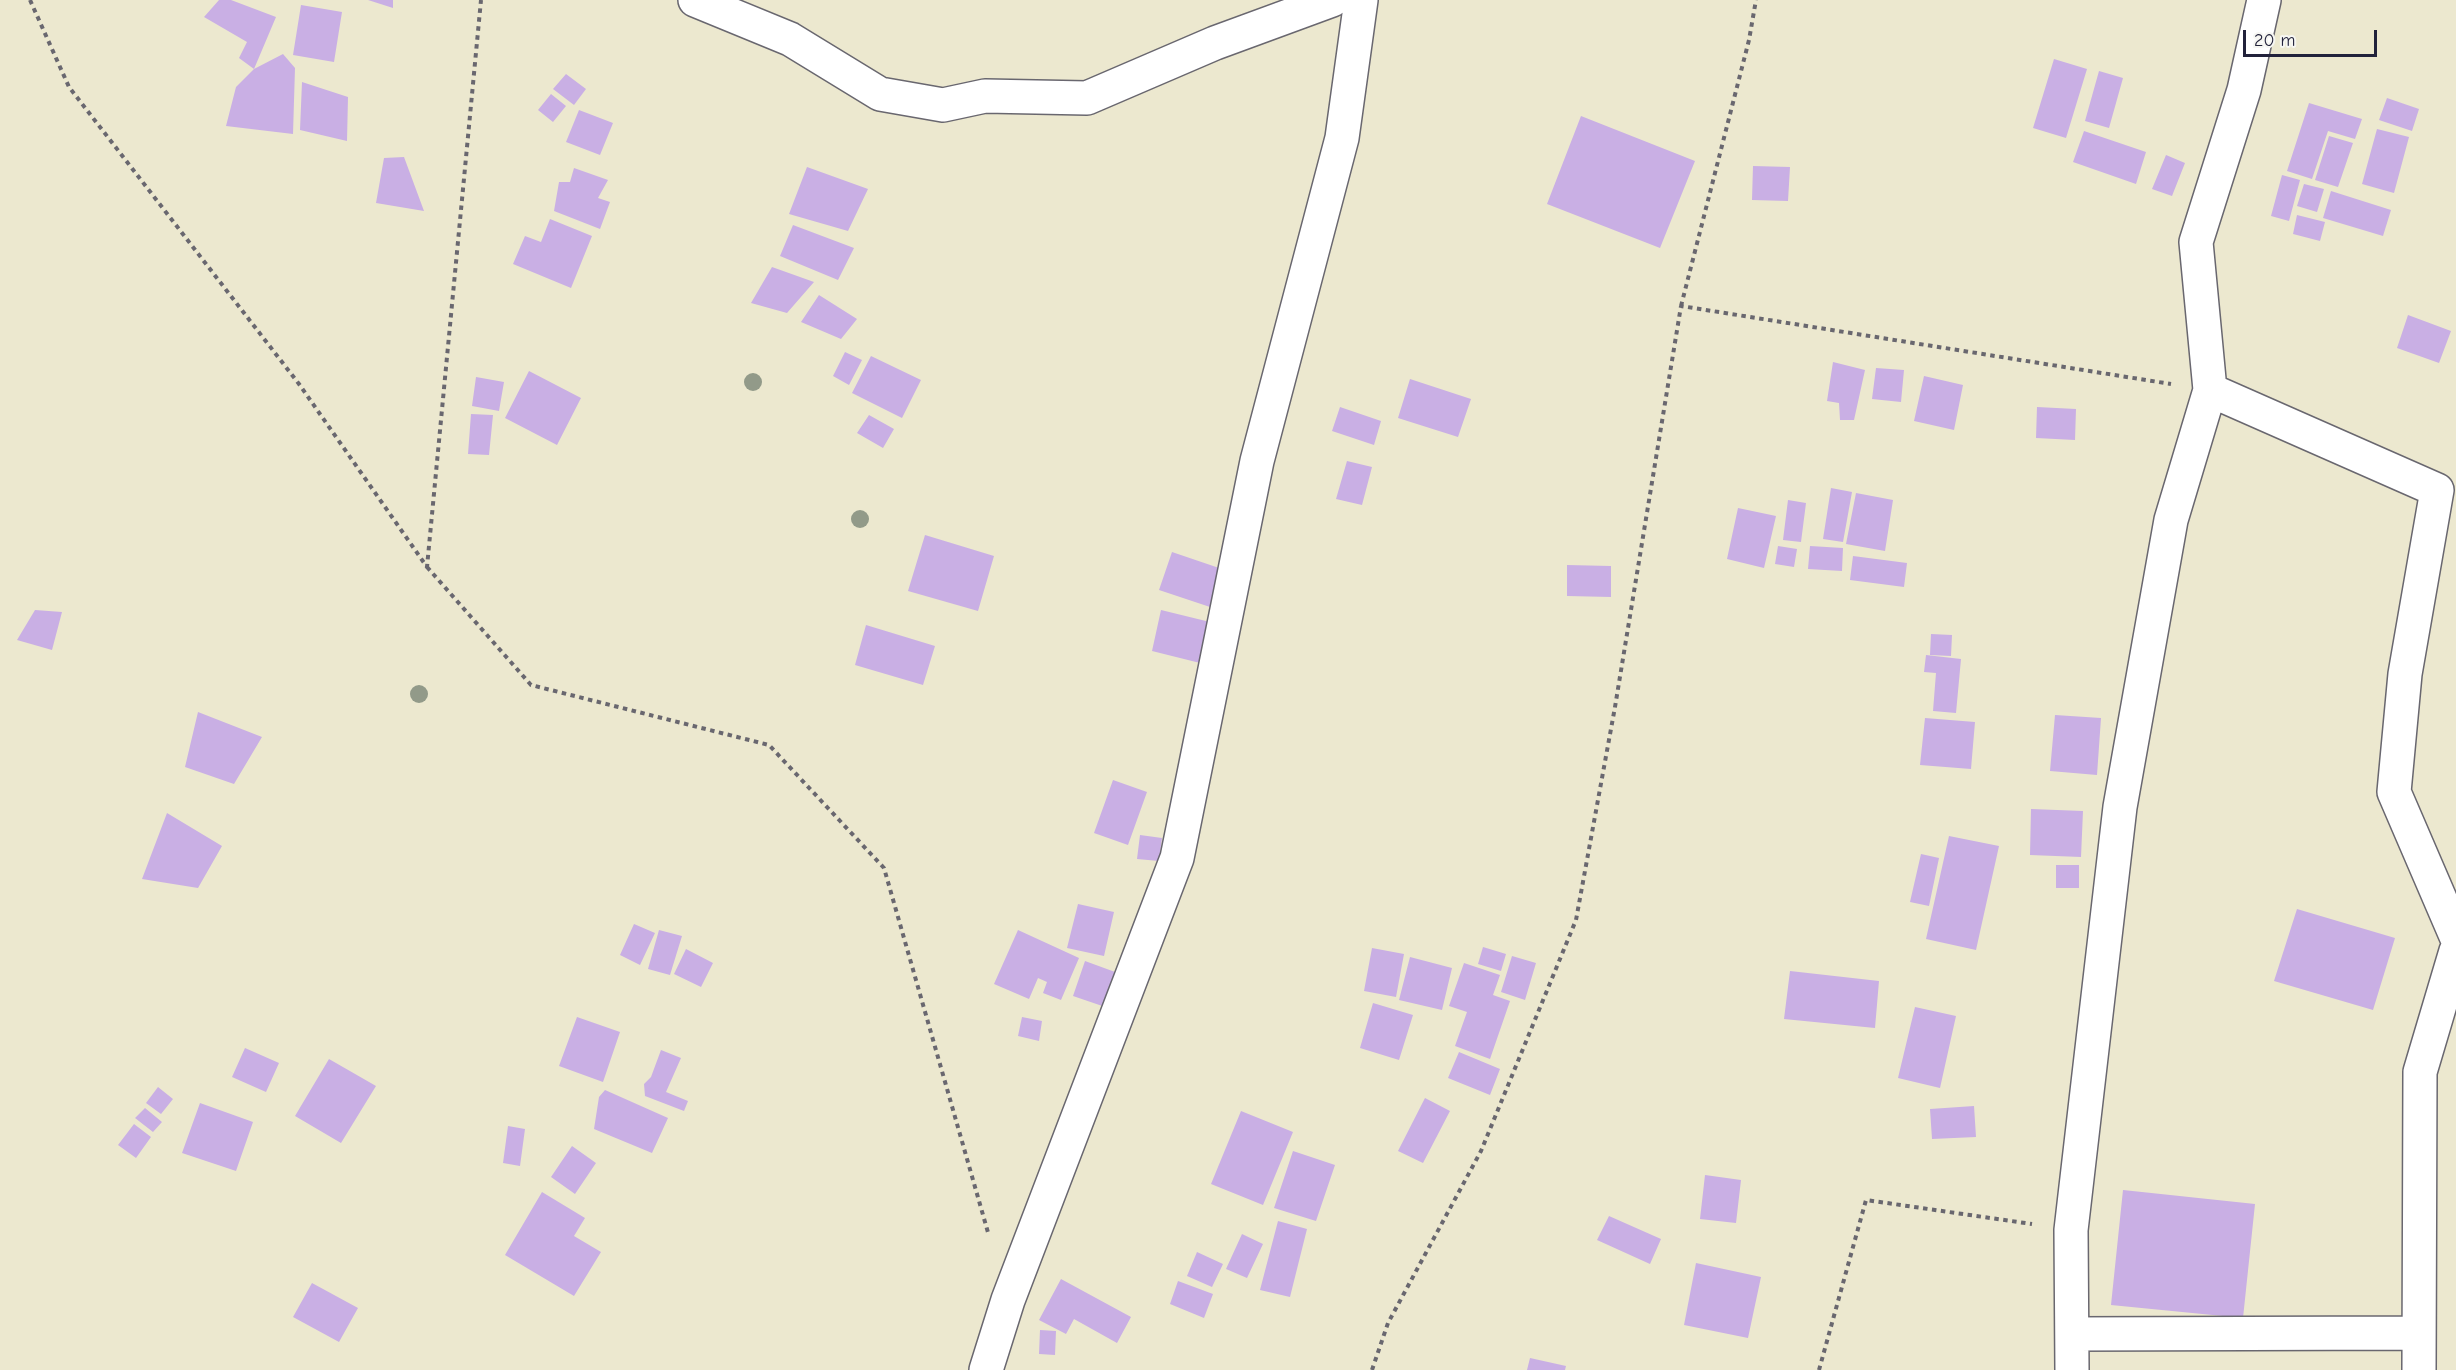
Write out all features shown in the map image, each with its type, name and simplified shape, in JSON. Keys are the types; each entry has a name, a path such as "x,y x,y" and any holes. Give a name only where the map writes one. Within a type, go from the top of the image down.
{"street":[{"path":"695,0 790,39 880,94 943,105 985,96 1087,98 1215,43 1332,0"},
{"path":"986,1370 1008,1300 1177,858 1257,461 1342,138 1361,0"},
{"path":"2072,1370 2071,1230 2121,807 2171,520 2210,390 2196,242 2244,90 2264,0"},
{"path":"2210,390 2447,493 2405,674 2394,792 2456,936"},
{"path":"2419,1370 2420,1072 2456,951"},
{"path":"2072,1334 2419,1333"}],"path":[{"path":"30,0 69,87 298,384 428,567 531,685 768,745 884,868 1008,1300"},
{"path":"428,567 481,0"},
{"path":"1371,1370 1388,1323 1481,1151 1576,920 1615,707 1681,306 1749,40 1756,0"},
{"path":"1681,306 2210,390"},
{"path":"1819,1370 1866,1200 2071,1230"}],"building":[{"path":"219,0 231,0 276,17 254,69 239,58 247,42 204,17"},
{"path":"368,0 393,0 393,8"},
{"path":"301,5 342,12 334,62 293,55"},
{"path":"283,54 295,68 293,134 226,126 236,87 254,69"},
{"path":"2054,59 2087,69 2066,138 2033,128"},
{"path":"2099,71 2123,78 2109,128 2085,121"},
{"path":"566,74 586,89 574,105 553,89"},
{"path":"302,82 348,97 347,141 300,130"},
{"path":"551,94 566,106 553,122 538,110"},
{"path":"2387,98 2419,109 2412,131 2379,120"},
{"path":"2309,103 2362,119 2355,139 2328,131 2312,179 2287,171"},
{"path":"579,110 613,123 600,155 566,142"},
{"path":"1581,116 1695,161 1660,248 1547,204"},
{"path":"2377,129 2409,137 2394,193 2362,184"},
{"path":"2084,131 2146,152 2136,184 2073,162"},
{"path":"2329,136 2353,143 2338,187 2315,180"},
{"path":"2166,155 2185,163 2172,196 2152,189"},
{"path":"404,157 424,211 376,203 384,158"},
{"path":"1753,166 1790,167 1788,201 1752,200"},
{"path":"807,167 868,189 848,231 789,214"},
{"path":"574,168 608,180 598,198 610,202 600,229 554,211 559,182 570,182"},
{"path":"2282,175 2300,180 2289,221 2271,216"},
{"path":"2304,184 2324,189 2317,212 2297,206"},
{"path":"2331,191 2391,210 2383,236 2323,218"},
{"path":"2297,215 2325,222 2320,241 2293,234"},
{"path":"550,219 592,236 571,288 513,264 525,236 541,242"},
{"path":"793,225 854,248 838,280 780,256"},
{"path":"772,267 814,282 787,313 751,303"},
{"path":"819,295 857,319 841,339 801,322"},
{"path":"2408,315 2451,331 2439,363 2397,348"},
{"path":"845,352 862,360 849,385 833,376"},
{"path":"871,356 921,380 902,418 852,393"},
{"path":"1833,362 1865,370 1854,420 1840,420 1839,403 1827,401"},
{"path":"1876,368 1904,370 1901,402 1872,399"},
{"path":"529,371 581,398 557,445 505,418"},
{"path":"1924,376 1963,385 1954,430 1914,421"},
{"path":"476,377 504,382 499,411 472,406"},
{"path":"1410,379 1471,399 1458,437 1398,418"},
{"path":"1340,407 1381,421 1374,445 1332,431"},
{"path":"2037,407 2076,409 2075,440 2036,438"},
{"path":"471,414 493,415 489,455 468,454"},
{"path":"869,415 894,429 883,448 857,433"},
{"path":"1347,461 1372,467 1362,505 1336,499"},
{"path":"1831,488 1852,492 1843,542 1823,539"},
{"path":"1856,493 1893,500 1885,551 1846,544"},
{"path":"1788,500 1806,503 1801,542 1783,540"},
{"path":"1738,508 1776,516 1764,568 1727,559"},
{"path":"925,535 994,556 978,611 908,591"},
{"path":"1778,546 1797,549 1794,567 1775,564"},
{"path":"1810,546 1843,548 1842,571 1808,569"},
{"path":"1172,552 1222,569 1210,607 1159,590"},
{"path":"1853,556 1907,563 1904,587 1850,580"},
{"path":"1567,565 1611,566 1611,597 1567,596"},
{"path":"35,610 62,612 52,650 17,640"},
{"path":"1161,610 1210,622 1200,663 1152,651"},
{"path":"866,625 935,646 923,685 855,665"},
{"path":"1931,634 1952,635 1951,656 1930,655"},
{"path":"1926,655 1961,659 1956,713 1933,711 1936,673 1924,672"},
{"path":"198,712 262,737 234,784 185,767"},
{"path":"2055,715 2101,718 2097,775 2050,771"},
{"path":"1925,718 1975,722 1971,769 1920,765"},
{"path":"1113,780 1147,792 1128,845 1094,833"},
{"path":"2031,809 2083,811 2081,857 2030,855"},
{"path":"167,813 222,846 198,888 142,879"},
{"path":"1140,835 1162,838 1159,861 1137,859"},
{"path":"1949,836 1999,846 1976,950 1926,939"},
{"path":"1921,854 1939,858 1929,906 1910,902"},
{"path":"2056,865 2079,865 2079,888 2056,888"},
{"path":"1078,904 1114,912 1104,956 1067,948"},
{"path":"2297,909 2395,938 2373,1010 2274,981"},
{"path":"634,924 655,933 640,965 620,955"},
{"path":"659,930 682,936 670,975 648,969"},
{"path":"1018,930 1079,958 1061,1000 1043,993 1047,982 1038,978 1029,999 994,984"},
{"path":"1483,947 1506,954 1501,971 1478,964"},
{"path":"1372,948 1404,954 1396,997 1364,991"},
{"path":"686,949 713,963 701,987 674,974"},
{"path":"1512,956 1536,963 1525,1000 1501,992"},
{"path":"1410,957 1452,968 1442,1010 1399,1000"},
{"path":"1085,961 1126,976 1114,1010 1073,996"},
{"path":"1464,963 1500,975 1493,995 1510,1001 1490,1059 1455,1046 1467,1012 1449,1006"},
{"path":"1790,971 1879,981 1875,1028 1784,1019"},
{"path":"1373,1003 1413,1015 1399,1060 1360,1048"},
{"path":"1915,1007 1956,1016 1940,1088 1898,1078"},
{"path":"577,1017 620,1032 603,1082 559,1066"},
{"path":"1022,1017 1042,1021 1039,1041 1018,1036"},
{"path":"245,1048 279,1063 266,1092 232,1077"},
{"path":"661,1050 681,1058 666,1092 688,1101 684,1111 645,1096 644,1084 651,1077"},
{"path":"1459,1052 1500,1069 1490,1095 1448,1078"},
{"path":"329,1059 376,1086 341,1143 295,1116"},
{"path":"158,1087 173,1099 161,1114 146,1103"},
{"path":"605,1090 668,1118 652,1153 594,1129 599,1097"},
{"path":"1425,1098 1450,1111 1423,1163 1398,1151"},
{"path":"200,1103 253,1122 236,1171 182,1153"},
{"path":"1974,1106 1976,1137 1932,1139 1930,1109"},
{"path":"145,1108 162,1122 153,1132 135,1118"},
{"path":"1241,1111 1293,1132 1263,1205 1211,1184"},
{"path":"134,1124 151,1137 136,1158 118,1145"},
{"path":"508,1126 525,1129 520,1166 503,1163"},
{"path":"572,1146 596,1163 575,1194 551,1177"},
{"path":"1293,1151 1335,1165 1316,1221 1274,1208"},
{"path":"1705,1175 1741,1180 1736,1223 1700,1219"},
{"path":"2123,1190 2255,1204 2243,1318 2111,1305"},
{"path":"542,1192 585,1218 574,1236 601,1252 574,1296 505,1255"},
{"path":"1609,1216 1661,1239 1650,1264 1597,1240"},
{"path":"1278,1221 1307,1229 1290,1297 1260,1290"},
{"path":"1242,1234 1263,1244 1247,1278 1226,1269"},
{"path":"1197,1252 1223,1264 1212,1287 1187,1276"},
{"path":"1696,1263 1761,1277 1748,1338 1684,1325"},
{"path":"1061,1279 1131,1317 1117,1343 1074,1319 1066,1334 1039,1320"},
{"path":"1178,1281 1213,1294 1204,1318 1170,1304"},
{"path":"312,1283 358,1308 339,1342 293,1317"},
{"path":"1040,1330 1056,1331 1055,1355 1039,1354"},
{"path":"1530,1358 1566,1366 1565,1370 1527,1370"}]}
